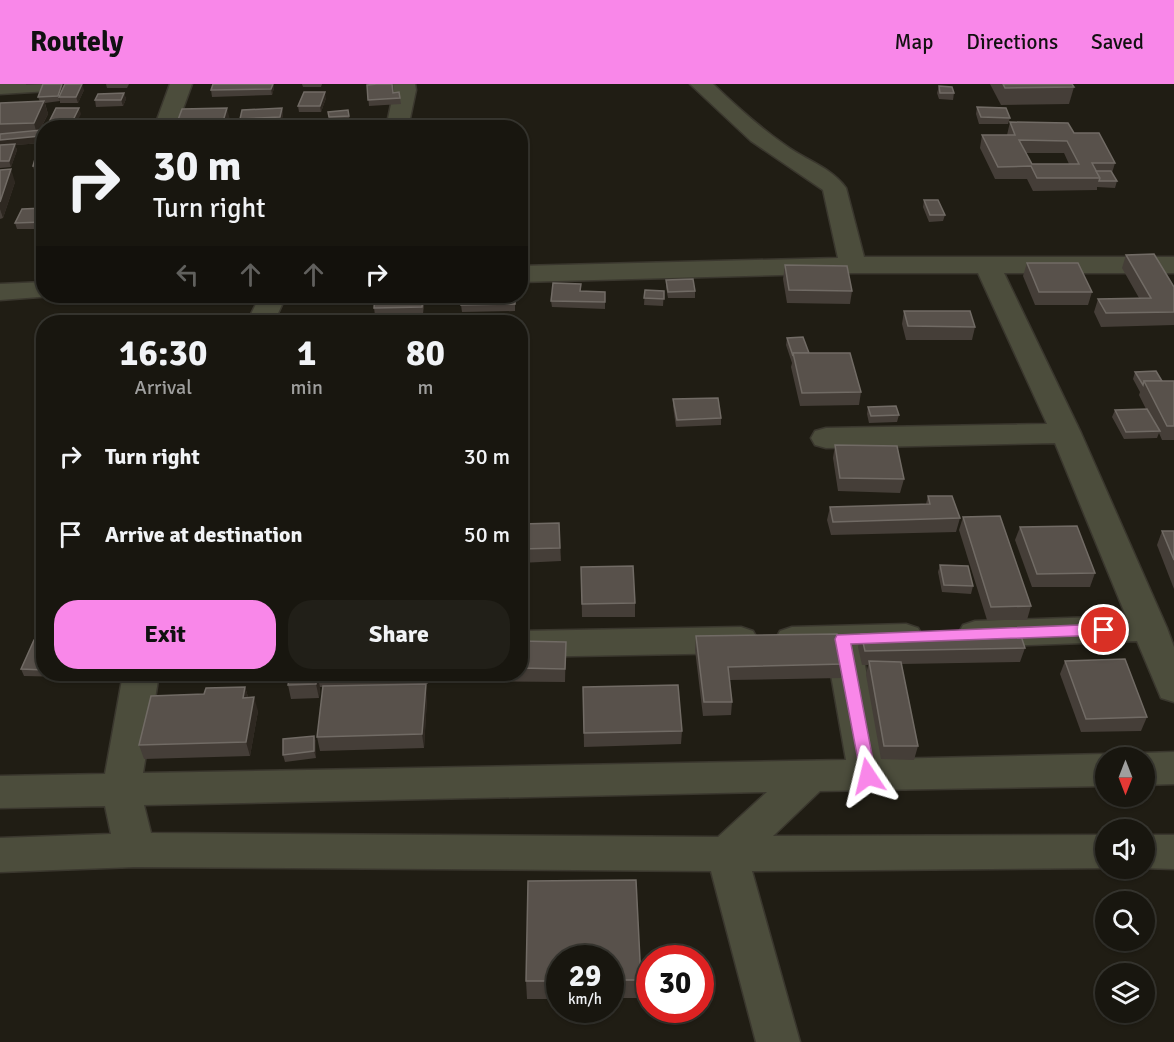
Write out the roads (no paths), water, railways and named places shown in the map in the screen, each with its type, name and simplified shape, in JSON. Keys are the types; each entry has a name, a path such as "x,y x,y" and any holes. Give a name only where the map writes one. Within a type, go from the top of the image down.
{"street":[{"path":"0,88 66,84"},
{"path":"168,120 181,84"},
{"path":"399,120 405,90 404,84"},
{"path":"701,84 751,132 799,166 826,179 834,188 853,264"},
{"path":"528,274 853,264 1174,265"},
{"path":"987,266 1066,433 1174,688"},
{"path":"0,292 36,290"},
{"path":"826,438 1066,433"},
{"path":"528,644 842,639 1150,628"},
{"path":"842,639 868,776"},
{"path":"135,850 121,790 140,681"},
{"path":"1155,769 1174,768"},
{"path":"0,792 1095,770"},
{"path":"728,854 811,776"},
{"path":"0,855 135,850 728,854 1095,852"},
{"path":"1155,852 1174,852"},
{"path":"728,854 778,1042"}]}
